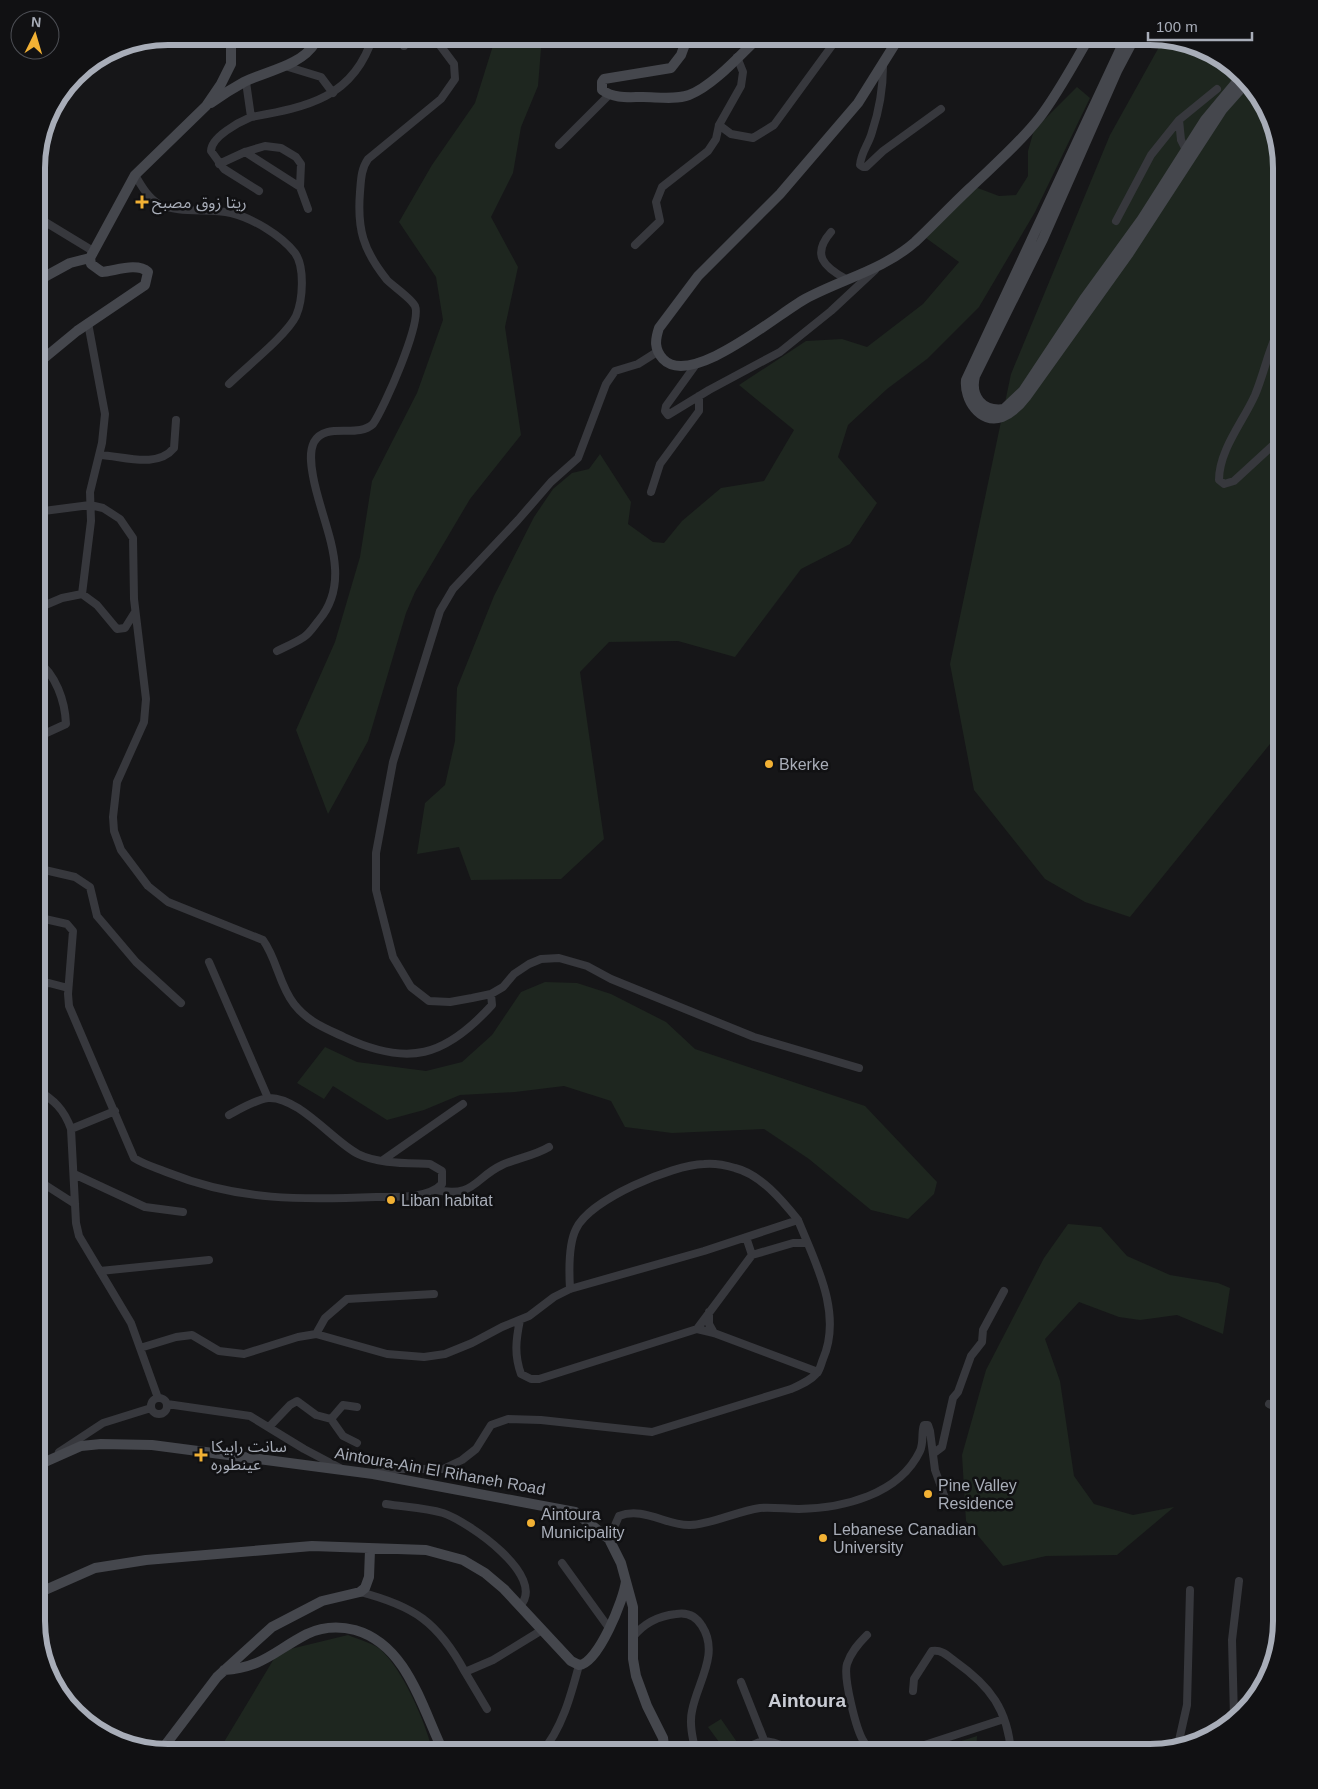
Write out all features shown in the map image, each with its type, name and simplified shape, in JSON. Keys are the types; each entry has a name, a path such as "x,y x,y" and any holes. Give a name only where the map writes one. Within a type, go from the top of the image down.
{"main road":[{"path":"206,106 231,64 231,45"},
{"path":"45,357 88,324 146,285 148,272 144,269 136,267 102,272 90,264 92,254 135,175 206,106 246,82 285,66 312,45"},
{"path":"685,45 681,55 671,68 604,79 602,90 609,95 668,97 689,95 707,85 750,45"},
{"path":"895,45 858,103 780,194 698,276 658,328 656,338 657,352 665,362 681,366 697,363 738,344 802,300 846,279 891,261 914,243 1021,139 1041,116 1084,45"},
{"path":"1121,45 1108,71 1077,145 980,349 969,386 969,402 976,411 987,412 1004,409 1022,391 1084,299 1142,219 1205,120 1237,81"},
{"path":"969,386 1043,239 1117,71 1130,45"},
{"path":"987,412 1001,418 1026,397 1129,253 1222,110 1242,87"},
{"path":"45,276 92,254"},
{"name":"Aintoura-Ain El Rihaneh Road","path":"45,1461 80,1446 144,1445 373,1474 560,1507 575,1512 588,1520 609,1539 626,1576 633,1607 632,1636 636,1676 647,1706 663,1738 664,1744"},
{"path":"45,1590 80,1573 119,1563 312,1546 370,1550 414,1549 451,1556 485,1573 520,1606 571,1661 579,1665 591,1659 608,1628 620,1604 626,1576"},
{"path":"166,1744 192,1707 224,1670 272,1627 322,1600 360,1592 365,1588 369,1577 370,1550"},
{"path":"224,1670 255,1665 318,1629 344,1628 367,1634 379,1641 401,1663 440,1744"}],"street":[{"path":"259,191 219,164 210,147 230,128 251,117 290,110 333,94 356,73 370,45"},
{"path":"277,651 305,636 331,605 335,582 333,550 313,475 311,461 313,446 320,436 329,432 367,430 373,424 395,379 413,327 416,311 413,303 400,293 374,262 358,226 362,171 368,159 441,99 455,79 454,64 440,45"},
{"path":"719,125 730,134 753,138 774,125 832,45"},
{"path":"636,245 660,221 656,202 662,188 708,151 716,139 719,125 741,86 743,72 737,57"},
{"path":"285,66 321,77 333,94"},
{"path":"883,66 883,89 873,131 861,159 860,165 863,168 941,109"},
{"path":"246,82 251,117"},
{"path":"1116,221 1151,155 1180,120 1217,89"},
{"path":"559,145 609,95"},
{"path":"1180,120 1181,140 1186,150"},
{"path":"219,164 245,152 272,145 296,157 301,164 300,187 308,209"},
{"path":"245,152 300,187"},
{"path":"135,175 147,193 159,204 242,216 273,234 296,254 301,273 301,292 296,315 278,336 229,384"},
{"path":"45,223 92,254"},
{"path":"831,232 822,244 822,261 827,267 846,279"},
{"path":"697,363 673,394 665,412 671,415 699,396 780,352 831,311 876,268"},
{"path":"82,594 86,570 90,492 100,455 104,431 105,406 88,324"},
{"path":"1273,343 1266,358 1255,394 1224,457 1219,480 1224,484 1234,481 1273,445"},
{"path":"657,352 638,364 615,371 606,384 578,458 551,482 445,600 392,762 378,832 376,890 393,956 410,987 430,1002 450,1002 491,994 503,987 514,974 529,964 541,959 558,958 587,966 611,979 754,1037 859,1068"},
{"path":"651,492 660,464 698,410 699,396"},
{"path":"100,455 146,460 158,458 174,448 176,420"},
{"path":"45,511 90,505 113,513 126,526 133,538 136,612 146,688 146,709 144,722 117,782 113,817 114,831 121,850 148,886 168,902 262,940 272,954 286,991 303,1014 317,1025 376,1050 415,1055 427,1053 440,1047 463,1033 481,1018 492,1006 491,994"},
{"path":"45,605 62,598 82,594 97,605 117,629 126,628 136,612"},
{"path":"45,667 53,677 60,695 66,724 45,734"},
{"path":"45,870 75,877 90,887 97,916 102,923 136,962 181,1004"},
{"path":"45,919 67,924 73,931 68,988 69,1006 134,1158 202,1185 245,1194 298,1200 424,1194 436,1190 442,1184 442,1171 430,1164 368,1158 357,1154 308,1114 282,1101 268,1098 229,1115"},
{"path":"209,962 268,1098"},
{"path":"45,984 68,988"},
{"path":"45,1095 53,1100 66,1114 72,1129 75,1204 79,1236 131,1323 158,1398"},
{"path":"383,1160 463,1104"},
{"path":"72,1129 115,1111"},
{"path":"436,1190 449,1193 469,1188 498,1167 549,1147"},
{"path":"373,1474 399,1469 444,1469 471,1453 484,1433 499,1421 541,1420 652,1432 790,1388 808,1380 818,1372 828,1343 828,1301 798,1220 774,1193 737,1168 704,1164 682,1168 614,1195 585,1217 579,1224 573,1238 570,1289"},
{"path":"74,1174 145,1207 183,1212"},
{"path":"45,1185 75,1204"},
{"path":"140,1348 176,1337 192,1336 220,1350 244,1354 298,1337 316,1334 387,1354 424,1357 446,1354 520,1320 570,1289 798,1220"},
{"path":"746,1237 752,1255"},
{"path":"697,1329 752,1255 793,1243 807,1243"},
{"path":"100,1271 209,1260"},
{"path":"934,1453 942,1447 953,1398 958,1392 971,1356 982,1342 983,1330 1004,1291"},
{"path":"316,1334 325,1318 347,1299 434,1294"},
{"path":"709,1312 709,1324 714,1333"},
{"path":"520,1320 517,1337 517,1362 521,1374 531,1379 539,1379 697,1329 714,1333 818,1372"},
{"path":"158,1398 164,1399 167,1404 166,1409 162,1413 154,1413 151,1408 153,1400 158,1398"},
{"path":"269,1428 294,1402 301,1402 316,1415 331,1419 342,1436 357,1443"},
{"path":"167,1404 242,1414 342,1470"},
{"path":"1269,1404 1273,1406"},
{"path":"331,1419 343,1405 356,1407"},
{"path":"53,1457 103,1423 151,1408"},
{"path":"609,1539 619,1516 624,1514 651,1516 693,1525 752,1509 810,1508 860,1499 896,1481 909,1467 921,1449 924,1425 928,1426 930,1431 935,1470 945,1498"},
{"path":"386,1504 443,1513 473,1528 503,1553 521,1576 525,1588 524,1602 520,1606"},
{"path":"562,1564 608,1628"},
{"path":"1234,1711 1232,1640 1239,1582"},
{"path":"1179,1741 1187,1705 1190,1590"},
{"path":"360,1592 391,1600 426,1620 448,1642 487,1709"},
{"path":"632,1636 645,1624 656,1619 682,1613 696,1618 704,1629 707,1638 707,1665 691,1714 695,1744"},
{"path":"466,1672 493,1660 542,1630"},
{"path":"864,1742 859,1732 846,1676 847,1665 854,1649 867,1635"},
{"path":"914,1691 914,1679 932,1651 941,1651 971,1673 989,1690 998,1702 1009,1744"},
{"path":"548,1744 562,1716 579,1665"},
{"path":"741,1682 764,1740"},
{"path":"928,1744 1004,1719"},
{"path":"755,1744 764,1740 779,1744"}],"shaded area":[{"path":"493,45 541,45 538,86 521,127 513,173 491,217 518,267 505,327 521,435 470,499 415,592 406,613 368,741 328,814 296,730 335,642 360,557 372,481 417,393 443,320 436,277 399,222 432,165 475,103"},
{"path":"1160,45 1174,47 1212,61 1225,70 1248,93 1264,121 1269,136 1273,168 1273,740 1130,917 1085,902 1045,879 974,790 950,664 1011,374 1110,135"},
{"path":"1077,87 1090,98 1035,212 979,307 927,359 887,389 848,425 838,457 877,503 850,544 801,569 735,657 678,641 609,642 580,672 604,839 561,879 471,880 459,847 417,854 425,803 445,785 455,741 457,688 494,596 534,517 553,489 572,473 589,469 600,454 631,502 628,524 653,542 664,543 682,521 721,488 764,481 794,430 739,385 806,341 842,339 867,347 923,304 959,262 926,238 975,187 999,196 1016,195 1028,176 1028,151 1034,130"},
{"path":"545,982 577,983 611,994 666,1022 695,1049 865,1106 937,1182 934,1194 908,1219 871,1210 809,1159 764,1129 672,1133 625,1127 611,1101 564,1086 515,1092 460,1095 424,1110 387,1120 333,1086 324,1099 297,1083 325,1047 357,1062 426,1071 462,1062 492,1035 521,992"},
{"path":"1068,1224 1101,1227 1127,1256 1170,1275 1218,1283 1230,1288 1223,1334 1177,1315 1140,1320 1119,1317 1079,1302 1045,1339 1060,1381 1074,1476 1094,1504 1133,1515 1174,1507 1117,1555 1046,1556 1003,1566 966,1521 962,1455 986,1370 1044,1258"},
{"path":"348,1635 380,1649 389,1658 405,1683 419,1712 431,1744 223,1744 278,1652"},
{"path":"721,1719 737,1742 734,1744 721,1744 708,1727"},
{"path":"977,1736 977,1744 952,1744"}],"place":[{"name":"ريتا زوق مصبح","path":"142,202"},
{"name":"Bkerke","path":"769,764"},
{"name":"Liban habitat","path":"391,1200"},
{"name":"سانت رابيكا عينطوره","path":"201,1455"},
{"name":"Pine Valley Residence","path":"928,1494"},
{"name":"Aintoura Municipality","path":"531,1523"},
{"name":"Lebanese Canadian University","path":"823,1538"}],"district":[{"name":"Aintoura","path":"807,1700"}]}
